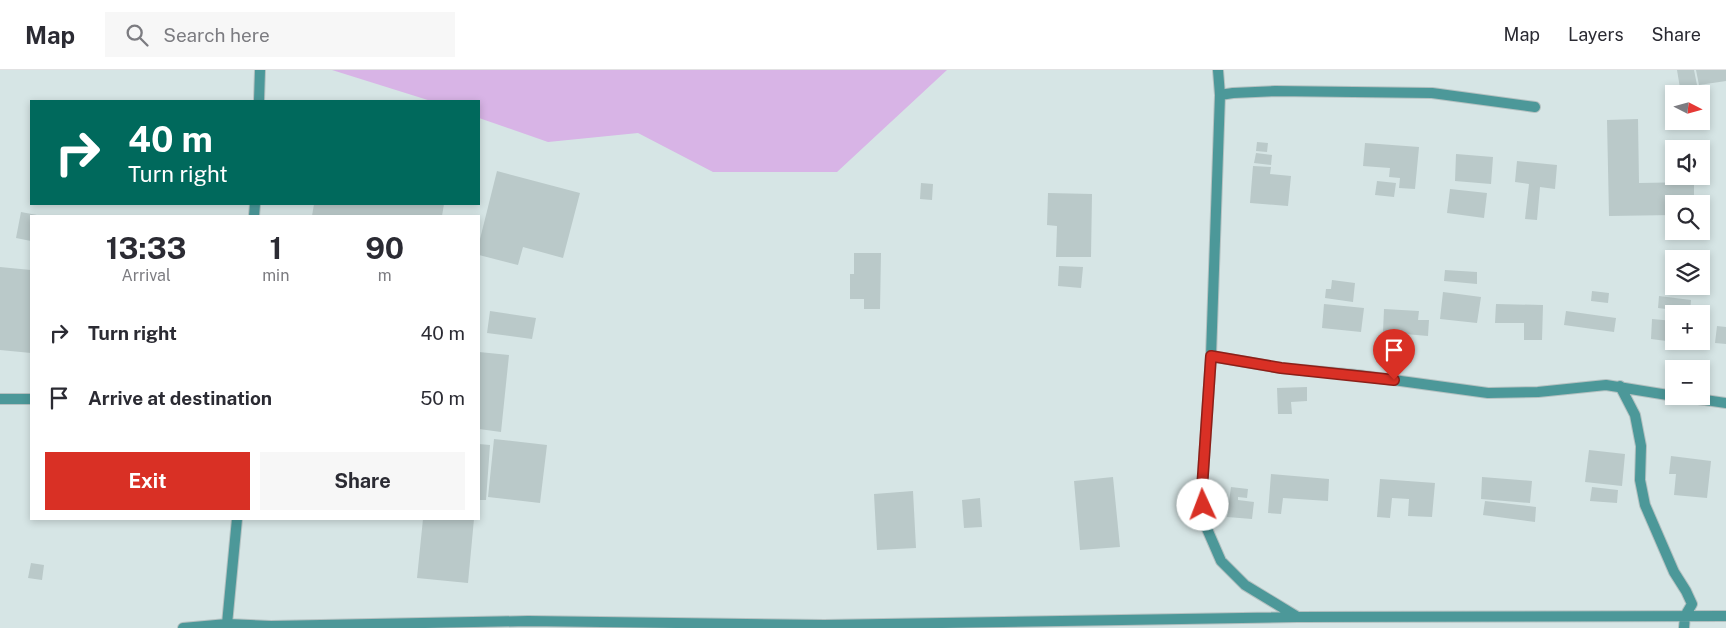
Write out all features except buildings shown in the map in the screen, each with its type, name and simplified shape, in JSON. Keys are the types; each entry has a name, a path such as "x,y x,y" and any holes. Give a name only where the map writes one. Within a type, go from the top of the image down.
{"street":[{"path":"259,100 260,70"},
{"path":"1218,70 1220,95 1211,356 1202,489 1204,522 1221,561 1245,585 1297,617"},
{"path":"1220,95 1275,91 1432,93 1535,107"},
{"path":"1211,356 1281,368 1357,375 1488,393 1538,392 1606,385 1665,394"},
{"path":"1620,386 1635,415 1642,446 1640,480 1645,505 1674,572 1686,590 1692,604 1685,616 1684,628"},
{"path":"0,399 30,399"},
{"path":"1710,401 1726,403"},
{"path":"227,624 237,520"},
{"path":"183,628 227,624 271,626 528,621 824,625 1297,617 1726,616"}],"shaded area":[{"path":"332,70 947,70 837,172 713,172 638,133 548,142 480,118 480,100 428,100"}],"route":[{"path":"1203,505 1202,489 1211,356 1281,368 1394,380"}]}
